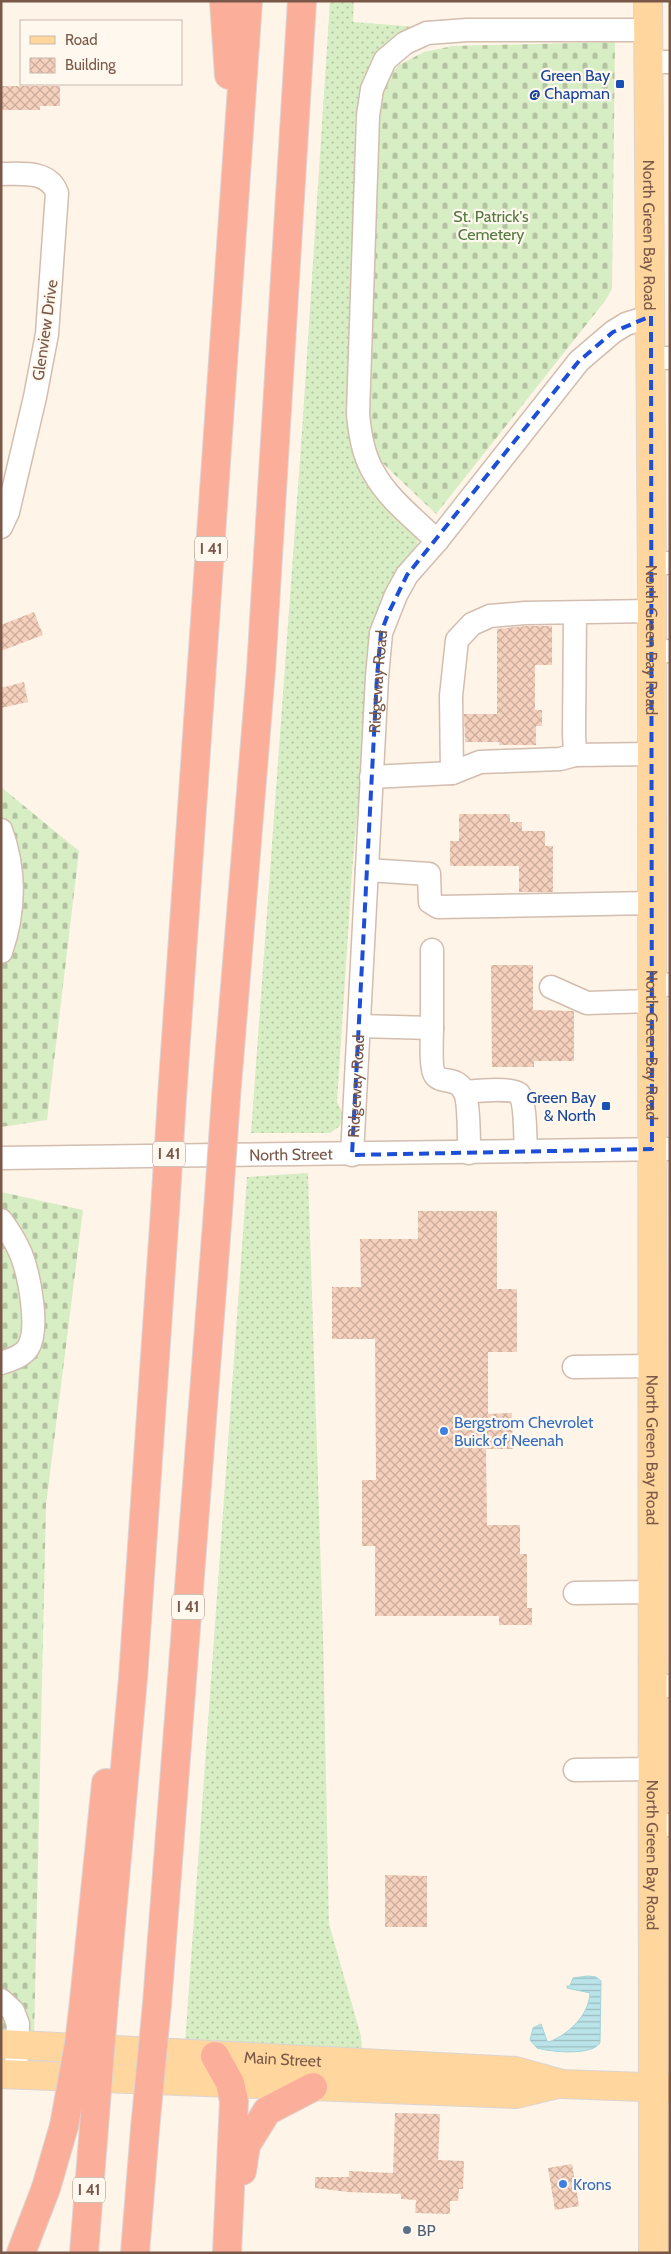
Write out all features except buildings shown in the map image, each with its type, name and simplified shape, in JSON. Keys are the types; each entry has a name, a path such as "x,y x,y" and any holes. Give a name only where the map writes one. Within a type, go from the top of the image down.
{"highway":[{"path":"224,1 236,176"},
{"name":"I 41","path":"84,2253 94,2127 94,2002 133,1678 248,1"},
{"name":"I 41","path":"135,2253 157,2004 226,1096 261,670 302,1"},
{"path":"21,2253 46,2188 64,2126 80,2044 94,2002"},
{"path":"215,2056 230,2083 234,2101 227,2253"},
{"path":"238,2253 243,2164 246,2145 267,2111 313,2087"}],"main road":[{"name":"North Green Bay Road","path":"648,1 648,30 659,62 651,316 660,358 661,563 652,611 661,652 652,754 652,902 661,1038 661,1149 652,1366 652,1592 661,1686 658,1752 661,1797 662,2088 653,2253"},
{"name":"Main Street","path":"9,2045 515,2071 562,2084 662,2088"},
{"name":"Main Street","path":"8,2074 516,2094 562,2084"}],"street":[{"path":"437,541 390,494 374,474 365,454 360,434 358,414 368,126 372,89 384,60 405,43 427,34 467,30 648,30"},
{"name":"Glenview Drive","path":"1,174 41,176 54,185 57,193 47,334 35,397 10,502 1,527"},
{"name":"Ridgeway Road","path":"352,1154 371,777 381,633 406,575 437,541 579,361 613,332 626,324 651,316"},
{"path":"452,773 451,696 457,640 472,624 490,616 652,611"},
{"path":"575,613 575,755"},
{"path":"371,777 452,773 480,762 560,759 575,755 652,754"},
{"path":"1,830 11,864 14,896 9,929 1,952"},
{"path":"367,870 429,874 430,902 438,907 652,902"},
{"path":"432,950 433,1068 435,1074 440,1078 456,1081 465,1092 469,1153"},
{"path":"551,986 587,1003 658,990"},
{"path":"359,1026 432,1028"},
{"path":"465,1092 510,1090 518,1094 522,1102 526,1152"},
{"name":"North Street","path":"1,1158 661,1149"},
{"path":"1,1220 21,1254 26,1273 33,1320 32,1335 28,1349 16,1358 1,1363"},
{"path":"574,1367 652,1366"},
{"path":"575,1593 652,1592"},
{"path":"575,1770 658,1752"},
{"path":"1,2000 17,2018 9,2045 8,2074"}],"highlighted area":[{"path":"651,316 652,594 652,1149 352,1155 377,677 381,633 407,575 579,361 613,332"}],"green space":[{"path":"330,1 354,1 353,22 418,27 378,59 355,118 352,435 417,536 418,551 370,671 352,872 337,1102 343,1114 340,1126 330,1133 251,1133 302,432"},
{"name":"St. Patrick's Cemetery","path":"615,42 612,289 605,301 436,514 369,450 370,122 386,79 399,65 424,52 453,46"},
{"path":"1,787 79,851 47,1120 1,1127"},
{"path":"308,1173 323,1635 329,1924 361,2036 362,2052 185,2044 247,1177"},
{"path":"1,1192 83,1210 46,1505 34,2039 1,2037"}],"water":[{"path":"596,1977 601,1981 600,2043 588,2050 570,2052 537,2048 530,2040 533,2028 541,2024 549,2042 564,2034 582,2016 589,2001 590,1993 567,1988 567,1986 570,1986 573,1978"}],"place":[{"name":"Green Bay @ Chapman","path":"620,84"},
{"name":"Green Bay & North","path":"606,1106"},
{"name":"Bergstrom Chevrolet Buick of Neenah","path":"444,1431"},
{"name":"Krons","path":"563,2184"},
{"name":"BP","path":"407,2230"}]}
